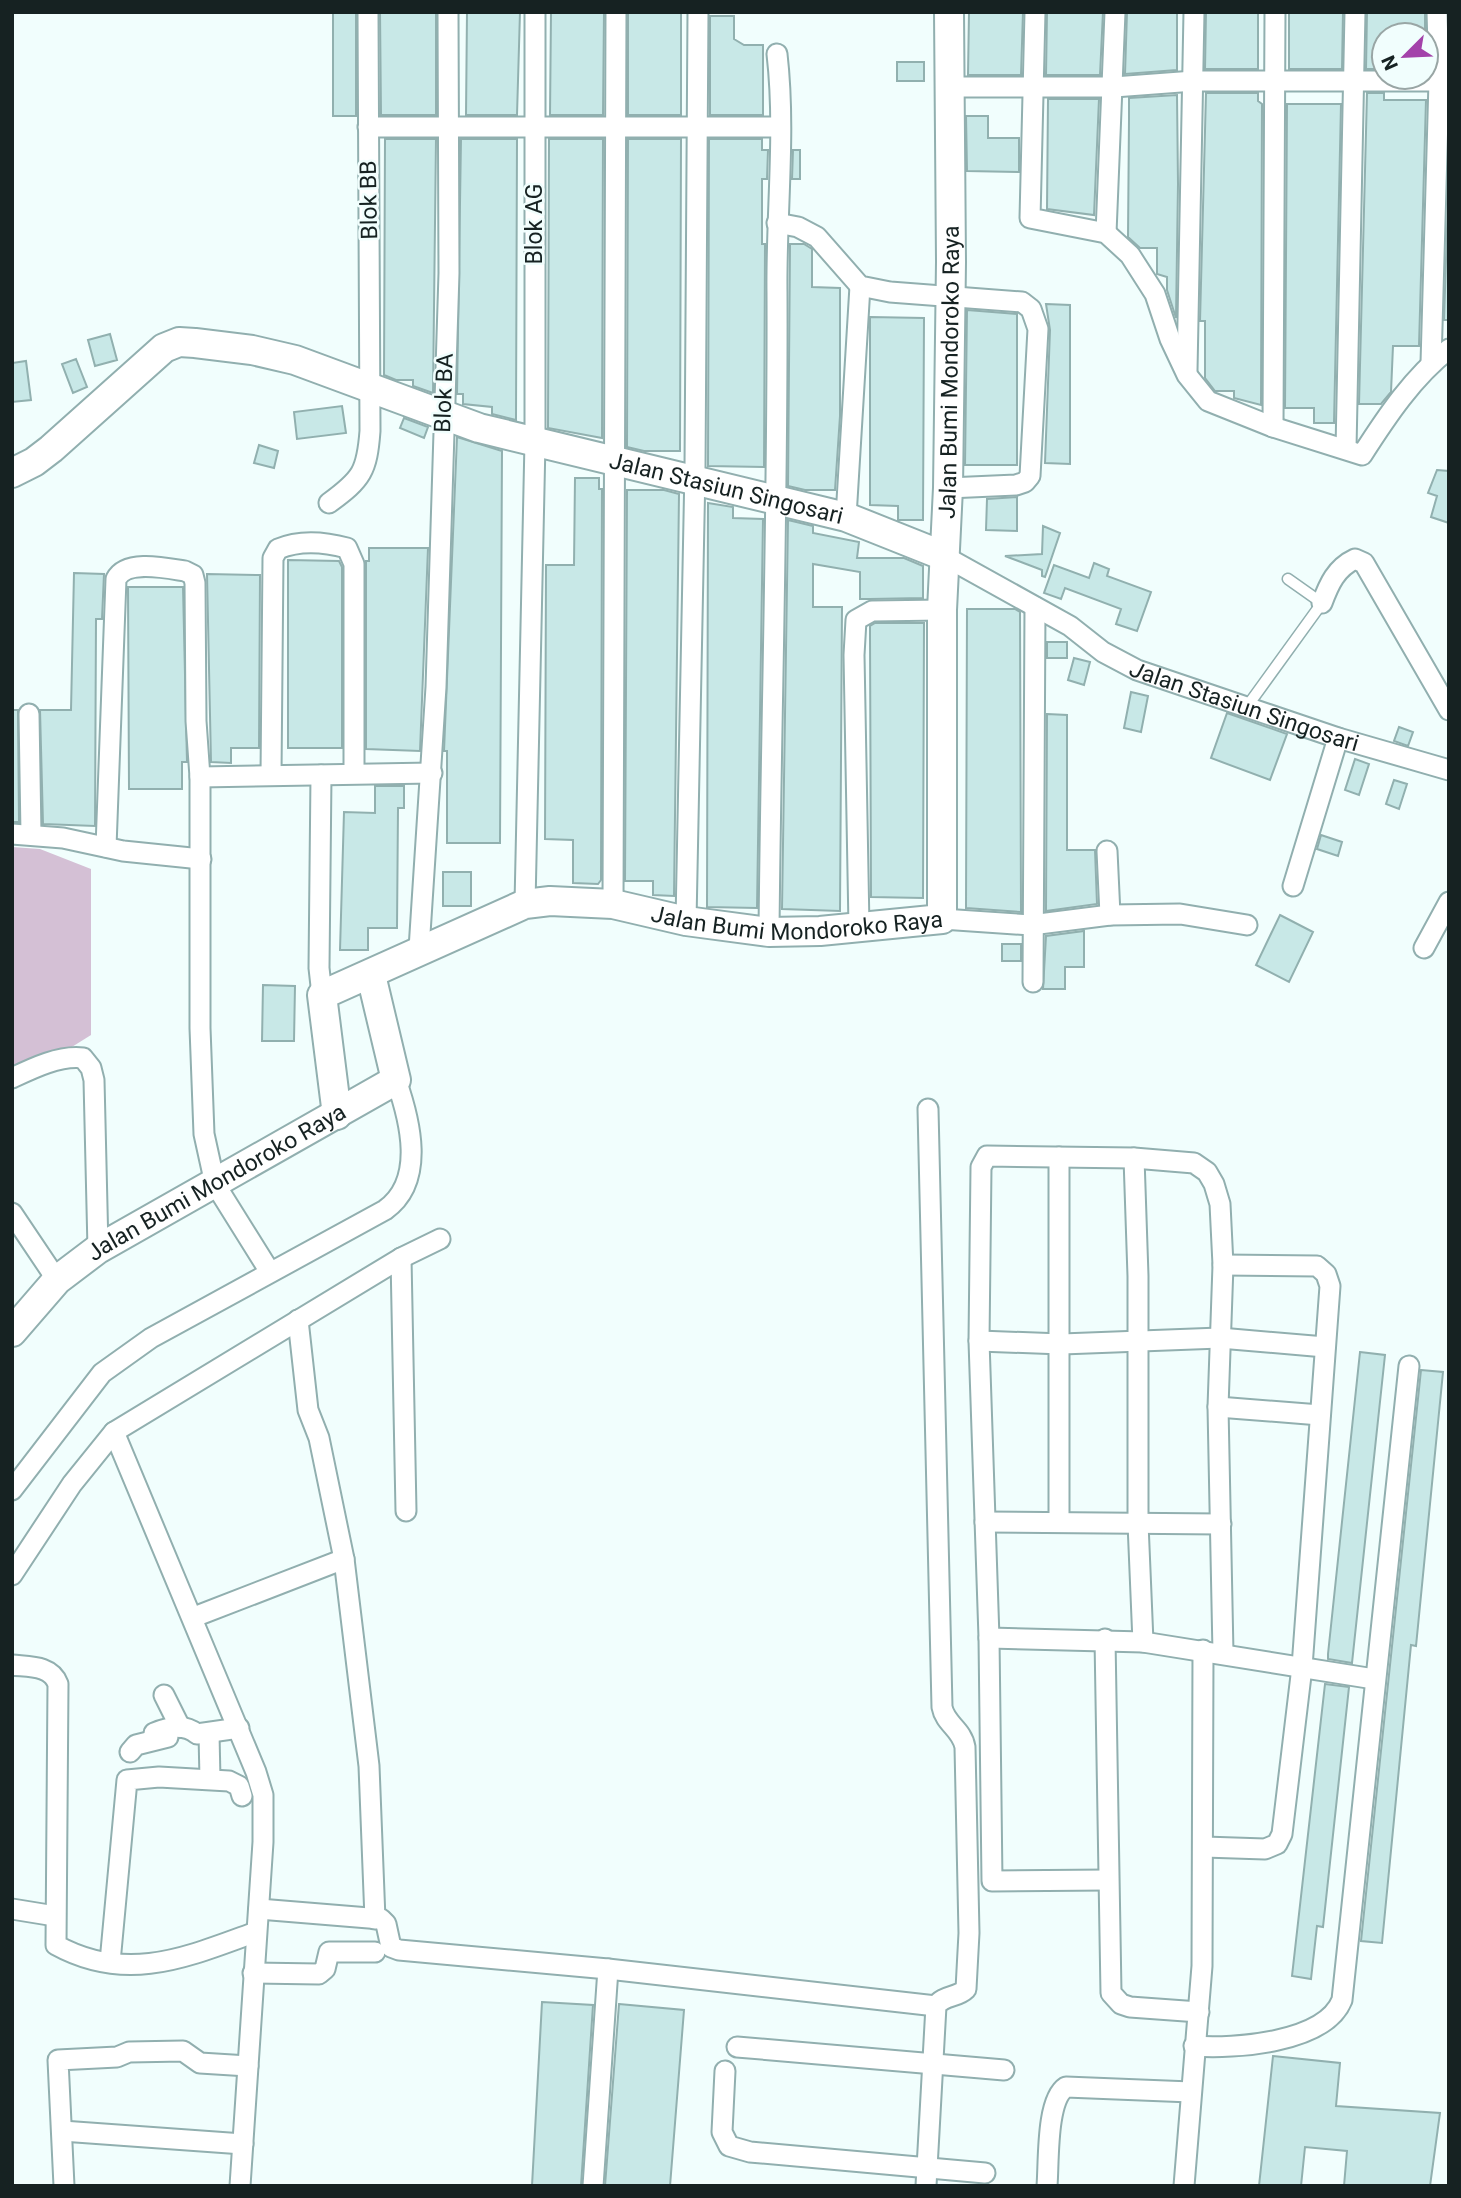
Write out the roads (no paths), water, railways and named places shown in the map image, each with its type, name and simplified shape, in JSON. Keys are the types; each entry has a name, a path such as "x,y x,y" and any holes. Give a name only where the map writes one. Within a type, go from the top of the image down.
{"street":[{"name":"Blok BB","path":"329,502 356,483 365,467 370,431 368,12"},
{"name":"Blok BA","path":"419,949 432,773 451,125 449,12"},
{"name":"Blok AG","path":"525,904 535,439 535,12"},
{"path":"613,904 616,12"},
{"path":"685,920 695,481 698,12"},
{"name":"Jalan Bumi Mondoroko Raya","path":"12,1332 57,1280 98,1249 337,1115 321,995 371,975 419,949 525,904 570,900 613,904 685,920 769,932 942,919 942,610 948,488 950,289 949,12"},
{"path":"1035,12 1030,218 1106,233 1130,255 1155,295 1170,339 1187,375 1208,401 1273,427 1362,455 1386,417 1431,363 1449,349"},
{"path":"1106,233 1115,12"},
{"path":"1187,375 1194,12"},
{"path":"1273,427 1275,12"},
{"path":"1346,450 1355,12"},
{"path":"1431,363 1444,81 1437,12"},
{"path":"769,932 777,499 776,223 780,127 777,54"},
{"path":"950,87 1444,81"},
{"path":"368,127 615,124 780,127"},
{"path":"776,223 798,227 817,237 860,286 879,291 950,289 1022,302 1031,309 1038,328 1030,476 1025,482 1016,485 948,488"},
{"path":"846,517 860,286"},
{"name":"Jalan Stasiun Singosari","path":"12,473 34,463 51,449 158,352 179,342 252,350 295,360 443,416 616,463 846,517 944,556 1070,625 1118,662 1246,708 1441,769"},
{"path":"271,775 273,558 278,550 303,544 331,544 347,548 354,564 354,773"},
{"path":"1322,603 1329,582 1343,565 1354,559 1364,563 1449,710"},
{"path":"106,847 114,673 114,586 118,575 125,569 179,570 190,573 194,578 196,721 200,777 204,1134 215,1184 270,1272"},
{"path":"1033,982 1031,925 1035,607"},
{"path":"859,927 854,655 856,620 872,611 942,610"},
{"path":"29,714 22,834 201,859"},
{"path":"1293,886 1338,738"},
{"path":"200,777 432,773"},
{"path":"321,775 318,968 321,995"},
{"path":"1107,851 1110,915"},
{"path":"1423,948 1449,902"},
{"path":"942,919 1031,925 1110,915 1180,914 1247,925"},
{"path":"12,1490 102,1374 151,1338 385,1210 398,1199 407,1180 411,1142 408,1119 371,975"},
{"path":"12,1078 47,1063 71,1058 83,1058 91,1068 94,1080 98,1249"},
{"path":"337,1115 396,1080"},
{"path":"927,2178 936,2006 940,2000 962,1993 968,1983 965,1746 962,1735 946,1719 942,1707 928,1109"},
{"path":"992,1881 989,1637 979,1341 982,1162 987,1156 1134,1158 1194,1163 1207,1172 1220,1204 1223,1265 1218,1407 1223,1653"},
{"path":"1059,1157 1062,1343 1059,1522"},
{"path":"1134,1158 1139,1339 1138,1523 1143,1642"},
{"path":"12,1213 57,1280"},
{"path":"12,1575 72,1484 114,1432 401,1258 440,1240"},
{"path":"401,1258 406,1511"},
{"path":"1204,1847 1265,1849 1280,1840 1301,1667 1330,1286 1326,1274 1317,1266 1223,1265"},
{"path":"298,1320 309,1410 319,1438 344,1559 369,1766 375,1919"},
{"path":"979,1341 1062,1343 1220,1338 1325,1347"},
{"path":"1194,2046 1223,2048 1259,2045 1308,2028 1330,2018 1338,2010 1345,1987 1374,1679 1409,1366"},
{"path":"1218,1407 1320,1415"},
{"path":"114,1432 194,1617 263,1795 259,1909 240,2186"},
{"path":"985,1522 1221,1524"},
{"path":"194,1617 344,1559"},
{"path":"989,1637 1143,1642 1374,1679"},
{"path":"1105,1639 1109,1985 1115,2000 1130,2007 1199,2012"},
{"path":"1184,2186 1199,2012 1204,1847 1203,1650"},
{"path":"12,1665 45,1670 53,1674 58,1684 55,1945 128,1966 166,1963 256,1932"},
{"path":"164,1695 195,1732 210,1779"},
{"path":"154,1733 239,1728"},
{"path":"130,1752 133,1747 151,1741 195,1732"},
{"path":"110,1962 127,1780 159,1777 210,1779 235,1784 242,1796"},
{"path":"967,1881 1108,1880"},
{"path":"12,1909 55,1916"},
{"path":"259,1909 385,1922 389,1943 399,1951 608,1969 936,2006"},
{"path":"253,1973 319,1974 325,1969 329,1952 375,1952"},
{"path":"593,2186 608,1969"},
{"path":"737,2047 1004,2070"},
{"path":"64,2186 58,2060 183,2051 200,2063 248,2066"},
{"path":"725,2071 722,2132 725,2141 734,2149 927,2178 985,2173"},
{"path":"1047,2186 1053,2111 1061,2090 1066,2087 1191,2092"},
{"path":"62,2131 243,2144"}],"lane":[{"path":"1246,708 1322,603 1289,579"}]}
